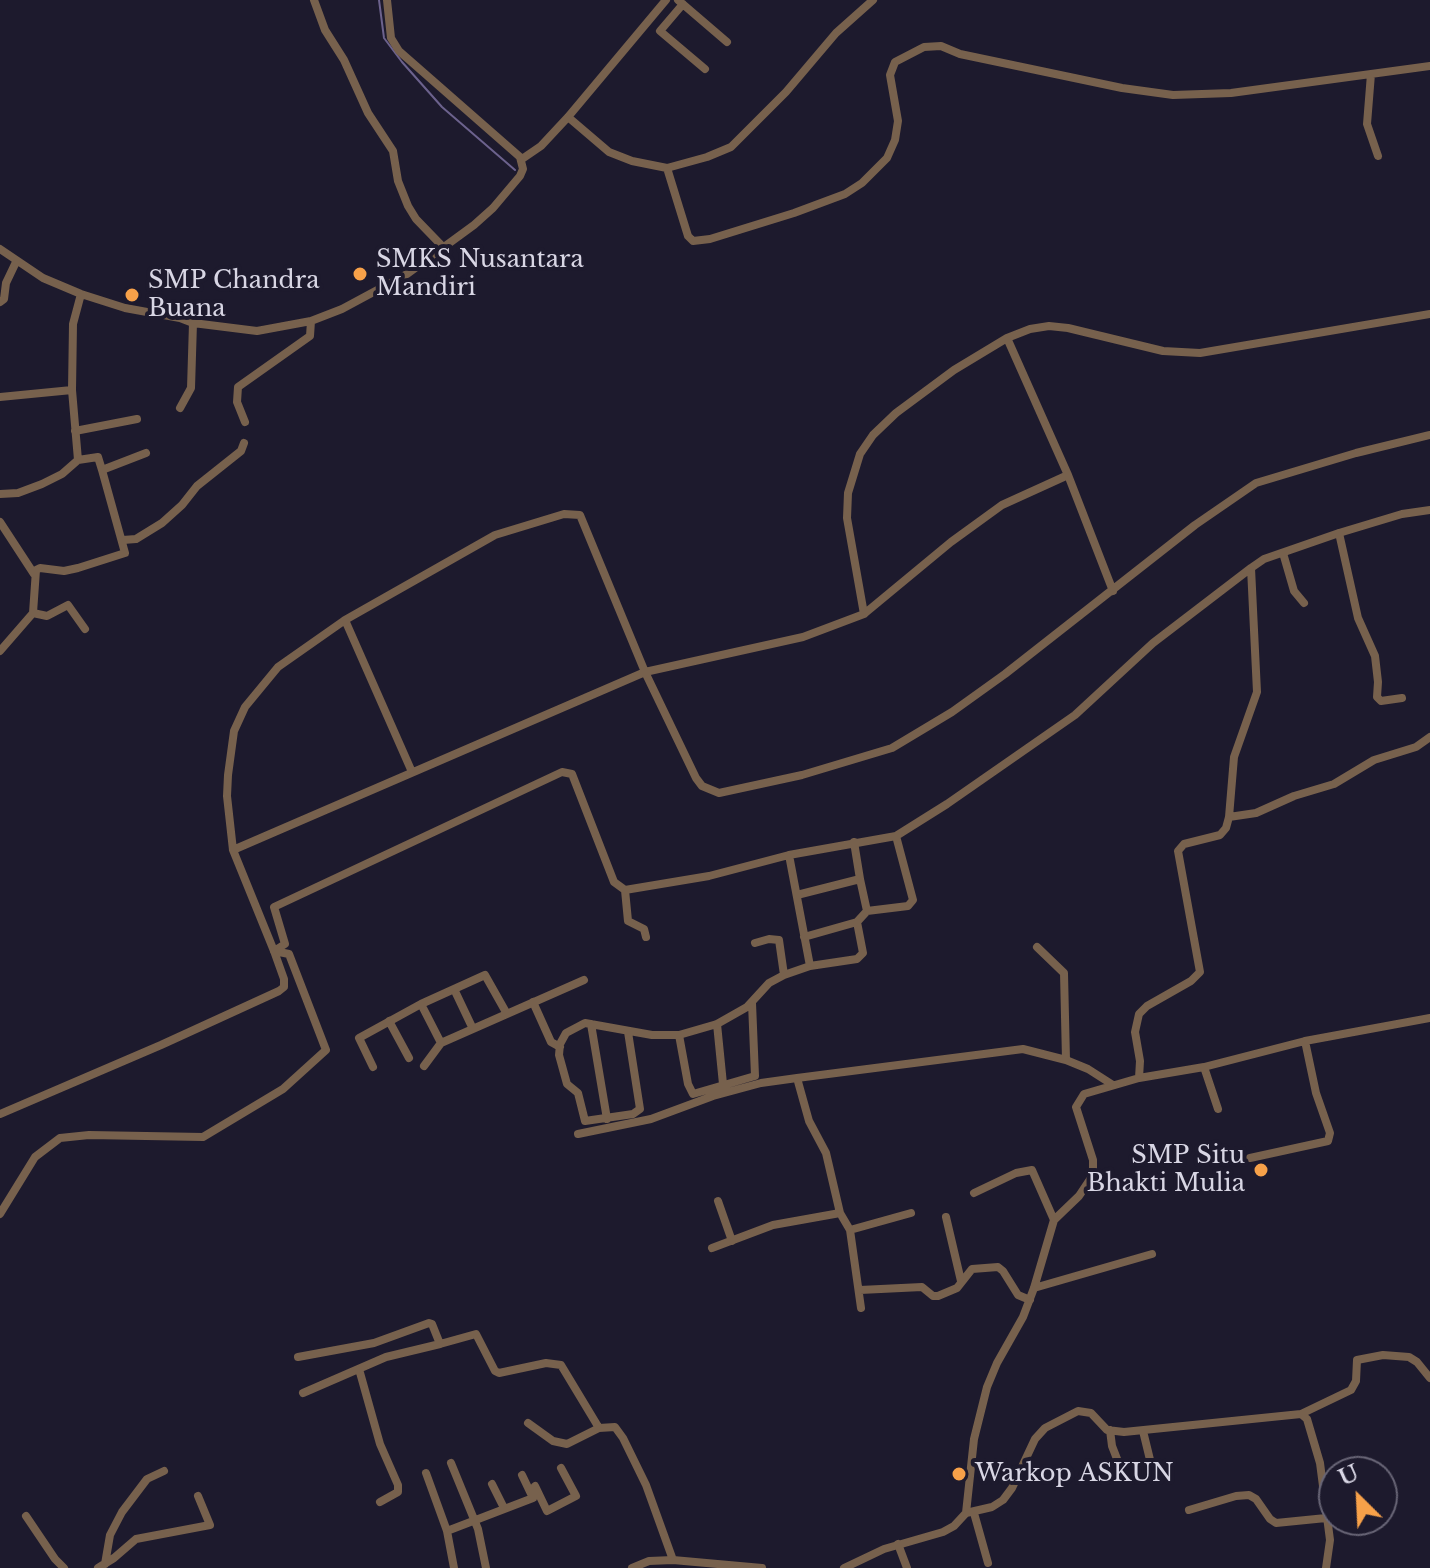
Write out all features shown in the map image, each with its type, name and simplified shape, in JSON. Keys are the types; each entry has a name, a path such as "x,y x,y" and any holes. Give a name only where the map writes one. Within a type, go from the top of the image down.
{"street":[{"path":"314,0 325,30 344,60 368,113 393,151 398,181 408,206 444,248"},
{"path":"0,249 43,278 81,294 125,308 193,323 257,331 311,321 342,309 444,248 493,208 520,176 522,159 399,51 391,38 387,0"},
{"path":"522,159 541,146 568,117 666,0"},
{"path":"568,117 609,152 632,161 667,168 707,157 731,147 786,92 836,33 873,0"},
{"path":"705,69 660,31 680,2 727,42"},
{"path":"667,168 688,236 693,241 710,239 783,217 845,194 862,183 887,158 895,140 898,121 890,75 895,62 924,47 941,46 960,54 1078,79 1173,95 1231,93 1430,66"},
{"path":"1371,74 1367,124 1378,156"},
{"path":"0,302 5,297 6,283 16,262"},
{"path":"78,460 72,390 73,317 81,294"},
{"path":"864,614 847,518 848,493 860,454 873,435 896,413 954,370 1007,338 1049,326 1163,351 1200,353 1430,314"},
{"path":"245,422 237,402 238,387 310,336 311,321"},
{"path":"180,408 191,388 193,323"},
{"path":"1007,338 1068,475 1113,591"},
{"path":"0,397 72,390"},
{"path":"75,431 137,419"},
{"path":"0,1114 161,1045 284,987 274,951 233,850 228,775 234,731 245,707 278,667 345,620 495,535 564,514 580,515 645,672 696,778 702,786 719,793 802,775 892,748 952,712 1195,525 1256,483 1430,435"},
{"path":"123,540 136,539 162,523 197,486 241,451 244,443"},
{"path":"102,470 146,453"},
{"path":"0,494 18,493 42,484 62,474 78,460 98,457 125,549 122,554 64,571 40,568 34,574"},
{"path":"233,850 645,672 803,637 864,614 951,542 1002,505 1068,475"},
{"path":"260,918 274,907 562,772 572,774 614,882 625,890 709,876 789,855 896,836 1075,715 1153,643 1254,563 1402,514 1430,510"},
{"path":"0,522 34,574 35,605 33,613 0,651"},
{"path":"1339,533 1358,618 1375,656 1377,697 1381,701 1402,698"},
{"path":"1283,553 1294,591 1304,603"},
{"path":"1139,1078 1141,1068 1135,1032 1139,1014 1200,972 1178,851 1188,842 1220,835 1229,817 1234,757 1257,692 1251,568"},
{"path":"33,613 47,616 68,605 85,629"},
{"path":"345,620 412,772"},
{"path":"1229,817 1256,813 1294,796 1334,784 1374,760 1416,747 1430,737"},
{"path":"804,937 857,922 867,911 908,906 913,900 896,836"},
{"path":"854,842 867,911"},
{"path":"789,855 810,966"},
{"path":"797,895 860,879"},
{"path":"625,890 628,921 644,929 646,937"},
{"path":"274,907 285,944 274,951"},
{"path":"628,1032 640,1109 633,1114 588,1122 583,1118 578,1093 567,1084 560,1047 571,1029 585,1023 628,1032 679,1035 717,1024 752,1003 769,983 784,975 810,966 861,956 857,922"},
{"path":"755,943 779,940 784,975"},
{"path":"1037,947 1064,973 1066,1060"},
{"path":"0,1214 35,1157 60,1138 89,1135 203,1137 283,1089 326,1050 289,954 274,951"},
{"path":"373,1067 359,1038 421,1004 485,975 507,1014"},
{"path":"424,1066 441,1043 584,980"},
{"path":"454,989 473,1029"},
{"path":"533,1002 551,1042 560,1047"},
{"path":"679,1035 688,1084 693,1094 757,1074 752,1003"},
{"path":"421,1004 441,1043"},
{"path":"988,1563 974,1517 974,1439 987,1387 1030,1300 1054,1220 1079,1196 1093,1175 1093,1160 1077,1113 1078,1100 1084,1094 1139,1078 1204,1067 1305,1041 1430,1019"},
{"path":"389,1021 409,1058"},
{"path":"591,1024 607,1119"},
{"path":"717,1024 723,1084"},
{"path":"1250,1158 1328,1141 1330,1133 1316,1093 1305,1041"},
{"path":"578,1134 651,1119 713,1096 761,1083 1023,1049 1066,1060 1113,1085"},
{"path":"1204,1067 1218,1109"},
{"path":"797,1078 809,1121 826,1153 840,1213 850,1230 861,1308"},
{"path":"974,1193 1016,1173 1032,1170 1054,1220"},
{"path":"718,1201 732,1241"},
{"path":"712,1248 773,1225 840,1213"},
{"path":"850,1230 911,1213"},
{"path":"946,1217 961,1281"},
{"path":"1034,1288 1152,1254"},
{"path":"860,1290 918,1286 936,1296 957,1288 975,1268 998,1267 1018,1295 1030,1300"},
{"path":"298,1357 374,1343 429,1323 440,1344"},
{"path":"303,1393 393,1355 476,1334 495,1371 503,1373 542,1363 561,1365 599,1428"},
{"path":"844,1568 943,1532 1003,1500 1035,1439 1062,1417 1085,1411 1110,1430 1143,1431 1304,1416 1351,1390 1356,1381 1359,1359 1383,1355 1409,1357 1430,1378"},
{"path":"359,1369 380,1444 398,1485 398,1492 380,1502"},
{"path":"1304,1416 1311,1429 1318,1463"},
{"path":"528,1423 553,1441 567,1444 599,1428 615,1427 646,1485 673,1560"},
{"path":"1110,1430 1119,1464"},
{"path":"1143,1431 1153,1472"},
{"path":"451,1463 474,1520 486,1568"},
{"path":"522,1475 547,1511 576,1496 561,1468"},
{"path":"101,1566 110,1535 122,1512 147,1479 164,1471"},
{"path":"426,1473 447,1531 454,1568"},
{"path":"492,1484 504,1508"},
{"path":"535,1486 536,1497"},
{"path":"1189,1510 1249,1495 1276,1523 1318,1519"},
{"path":"101,1566 136,1539 210,1525 198,1496"},
{"path":"447,1531 536,1497"},
{"path":"26,1516 64,1568"},
{"path":"1326,1568 1330,1550 1328,1536"},
{"path":"900,1548 907,1568"},
{"path":"632,1568 673,1560 762,1568"}],"waterway":[{"path":"379,0 384,38 402,62 442,107 515,170"}],"place":[{"name":"SMKS Nusantara Mandiri","path":"360,274"},
{"name":"SMP Chandra Buana","path":"132,295"},
{"name":"SMP Situ Bhakti Mulia","path":"1261,1170"},
{"name":"Warkop ASKUN","path":"959,1474"}]}
